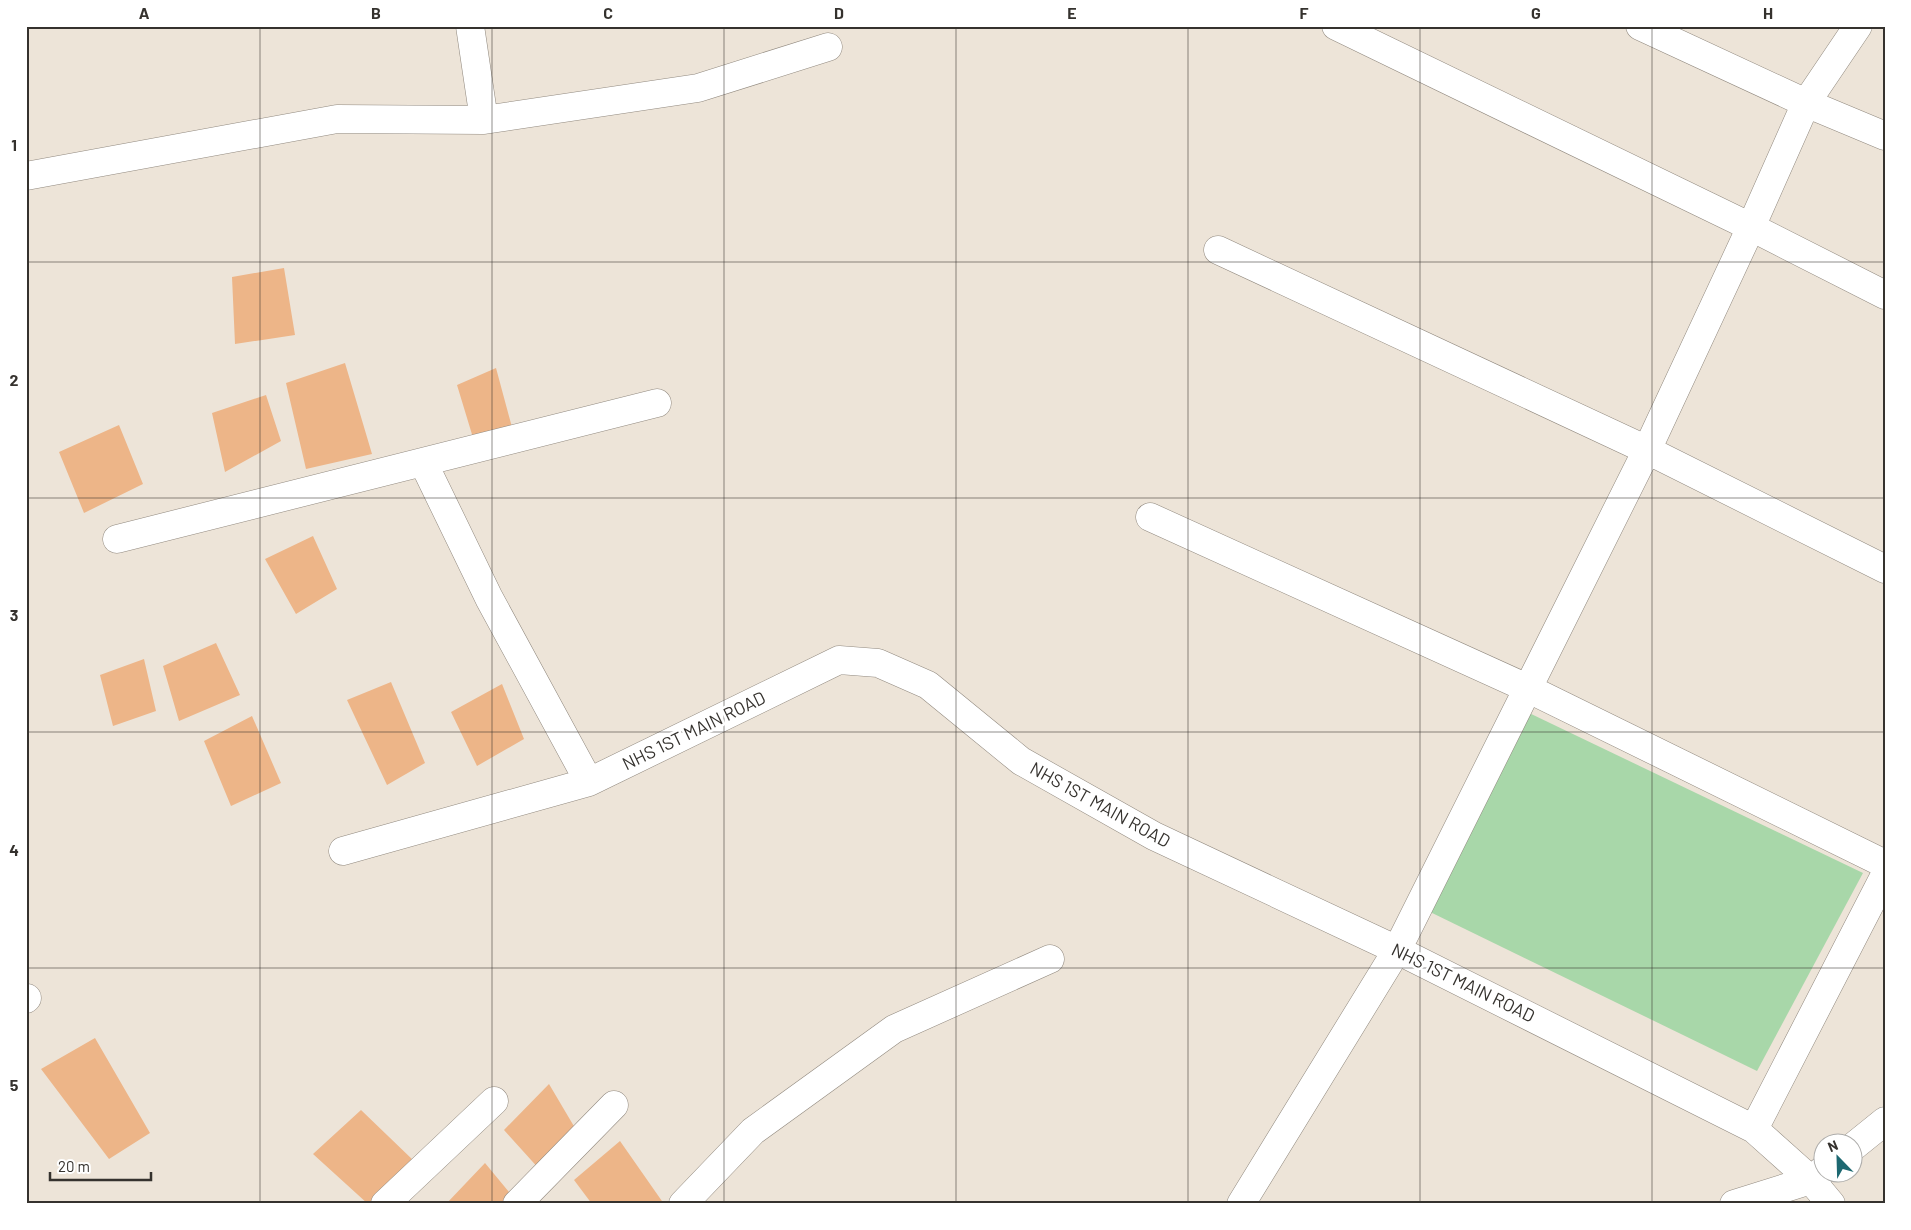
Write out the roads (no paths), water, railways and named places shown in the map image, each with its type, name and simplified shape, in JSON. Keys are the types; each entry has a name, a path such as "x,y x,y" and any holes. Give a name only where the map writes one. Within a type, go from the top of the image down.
{"street":[{"path":"470,26 484,120"},
{"path":"1336,26 1751,227 1885,295"},
{"path":"1640,26 1806,103 1885,136"},
{"path":"1241,1204 1397,950 1647,450 1751,227 1806,103 1858,26"},
{"path":"26,176 337,118 484,120 698,88 828,47"},
{"path":"1218,250 1647,450 1885,569"},
{"path":"117,539 657,403"},
{"path":"423,462 489,598 590,782"},
{"path":"1150,517 1527,688 1885,864"},
{"name":"NHS 1ST MAIN ROAD","path":"343,851 590,782 839,660 878,662 928,685 1021,761 1154,836 1397,950 1754,1129 1814,1173"},
{"path":"1754,1129 1885,875"},
{"path":"683,1204 753,1131 894,1029 1050,959"},
{"path":"385,1204 494,1101"},
{"path":"517,1204 614,1105"},
{"path":"1864,1138 1885,1121"},
{"path":"1734,1204 1814,1176"},
{"name":"NHS 1ST MAIN ROAD","path":"1820,1182 1831,1204"}]}
